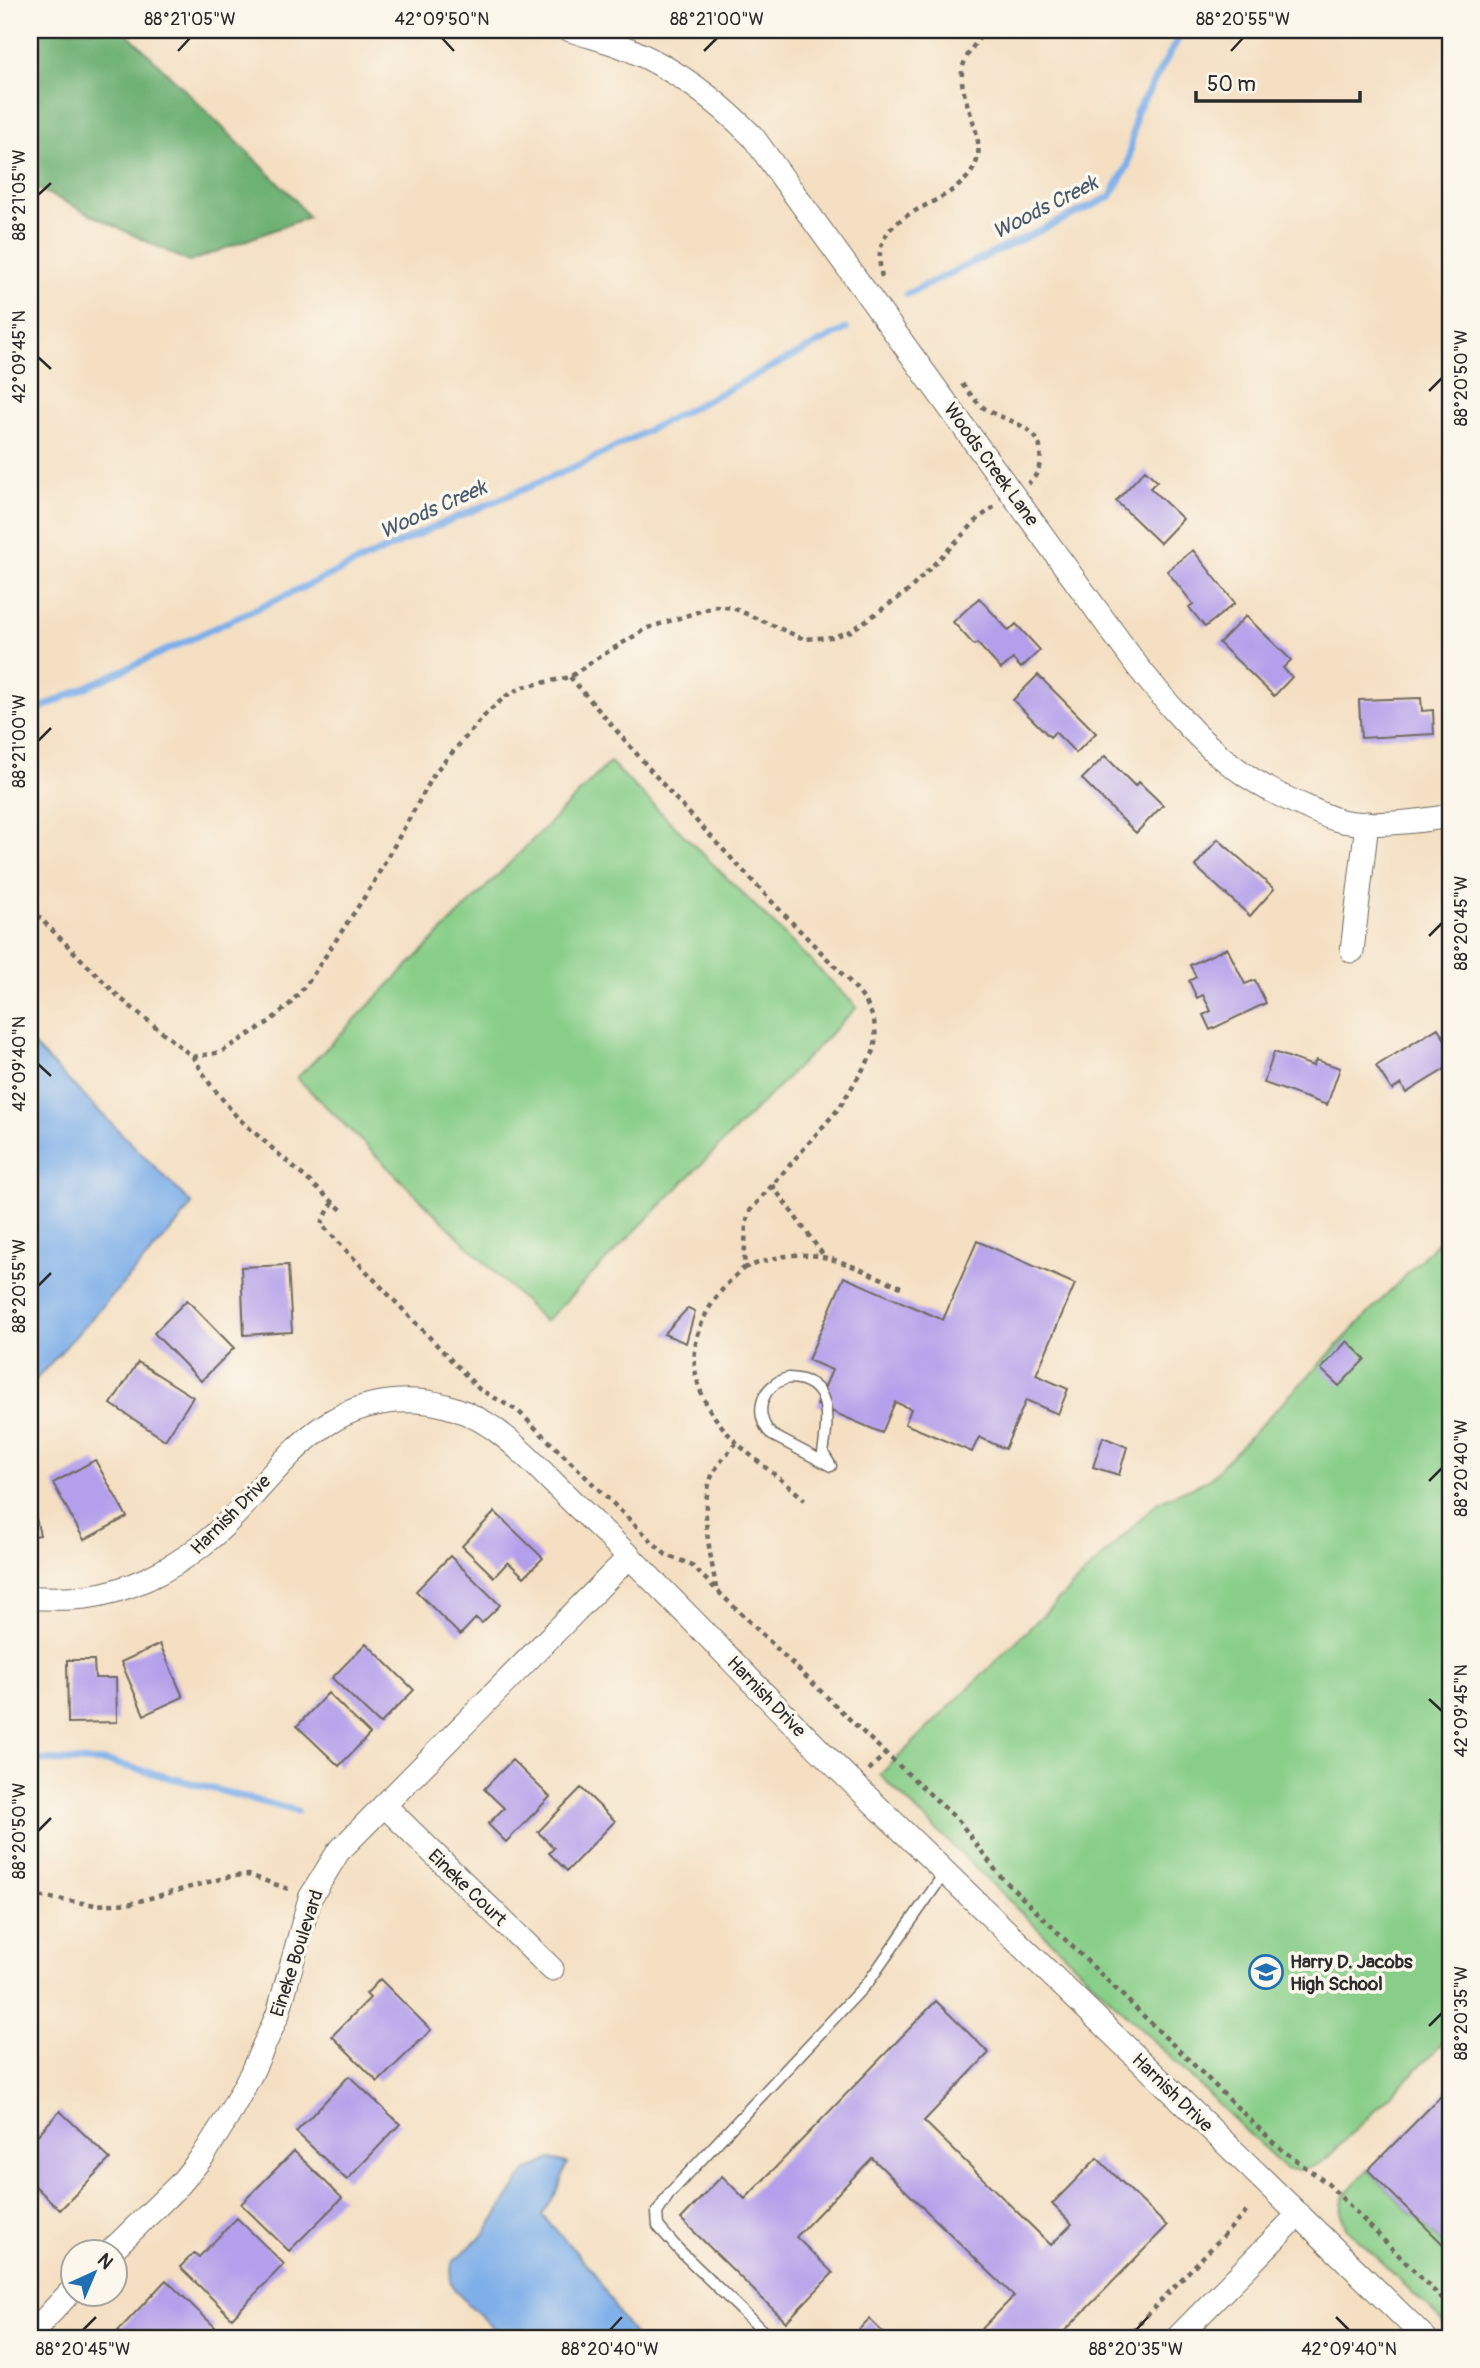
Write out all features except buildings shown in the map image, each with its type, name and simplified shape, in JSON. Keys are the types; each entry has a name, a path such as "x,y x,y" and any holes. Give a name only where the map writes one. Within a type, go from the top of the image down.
{"street":[{"name":"Woods Creek Lane","path":"570,30 632,51 664,67 709,97 753,137 1138,667 1178,716 1216,755 1252,782 1285,799 1340,821 1423,821 1450,816"},
{"path":"1352,951 1367,823"},
{"name":"Harnish Drive","path":"30,1598 87,1597 135,1585 157,1574 205,1543 291,1451 333,1419 365,1406 417,1401 443,1405 471,1416 494,1429 631,1556 855,1784 1425,2338"},
{"name":"Eineke Boulevard","path":"124,2238 180,2184 227,2118 251,2074 278,2014 310,1898 338,1852 631,1556"},
{"name":"Eineke Court","path":"384,1805 552,1969"},
{"path":"1177,2338 1299,2214"},
{"path":"30,2335 60,2303"}],"lane":[{"path":"798,1379 809,1383 825,1402 828,1422 823,1453 831,1466 772,1435 765,1428 760,1409 762,1397 773,1384 780,1380 798,1379"},
{"path":"770,2338 680,2250 658,2225 656,2213 669,2194 869,1981 946,1871"}],"path":[{"path":"884,286 879,258 883,241 891,229 904,217 962,185 974,169 978,153 977,134 963,91 961,70 985,30"},
{"path":"193,1057 221,1052 269,1022 297,996 371,887 436,771 486,714 506,696 523,687 570,677 648,628 716,606 733,608 804,639 832,637 851,631 908,591 979,518 1016,496 1038,473 1041,454 1037,438 1026,428 980,405 959,380"},
{"path":"570,677 674,797 851,983 866,1002 874,1020 876,1039 873,1053 839,1108 751,1211 746,1224 744,1268"},
{"path":"30,908 120,998 193,1057 210,1084 237,1117 344,1212"},
{"path":"772,1185 824,1257"},
{"path":"333,1202 321,1224 479,1389 518,1412 666,1555 690,1564 868,1737 959,1821 1000,1876 1278,2146 1328,2184 1450,2307"},
{"path":"805,1500 737,1442 719,1423 702,1395 697,1377 695,1342 699,1327 719,1290 744,1268 769,1259 806,1254 824,1257 901,1287"},
{"path":"716,1589 707,1500 711,1477 737,1442"},
{"path":"30,1895 96,1905 132,1903 231,1876 249,1874 310,1898"},
{"path":"1125,2338 1250,2209"}],"green space":[{"path":"30,30 124,30 293,197 308,217 189,262 30,185"},
{"path":"610,762 857,1007 545,1322 297,1078"},
{"name":"Harry D. Jacobs High School","path":"1450,1229 1450,2036 1326,2159 1307,2169 1285,2169 880,1775 1158,1502 1208,1480"},
{"path":"1368,2170 1450,2251 1450,2329 1347,2229 1342,2203 1349,2190"}],"water":[{"path":"30,1042 192,1204 179,1222 30,1386"},
{"path":"551,2159 567,2163 558,2190 542,2215 593,2271 637,2338 504,2338 455,2291 450,2280 452,2263 485,2233 525,2172"}],"waterway":[{"name":"Woods Creek","path":"907,294 1110,197 1128,165 1136,113 1183,30"},
{"name":"Woods Creek","path":"30,713 432,528 584,463 846,329"},
{"path":"30,1760 110,1762 297,1811"}],"place":[{"name":"Harry D. Jacobs High School","path":"1266,1972"}]}
